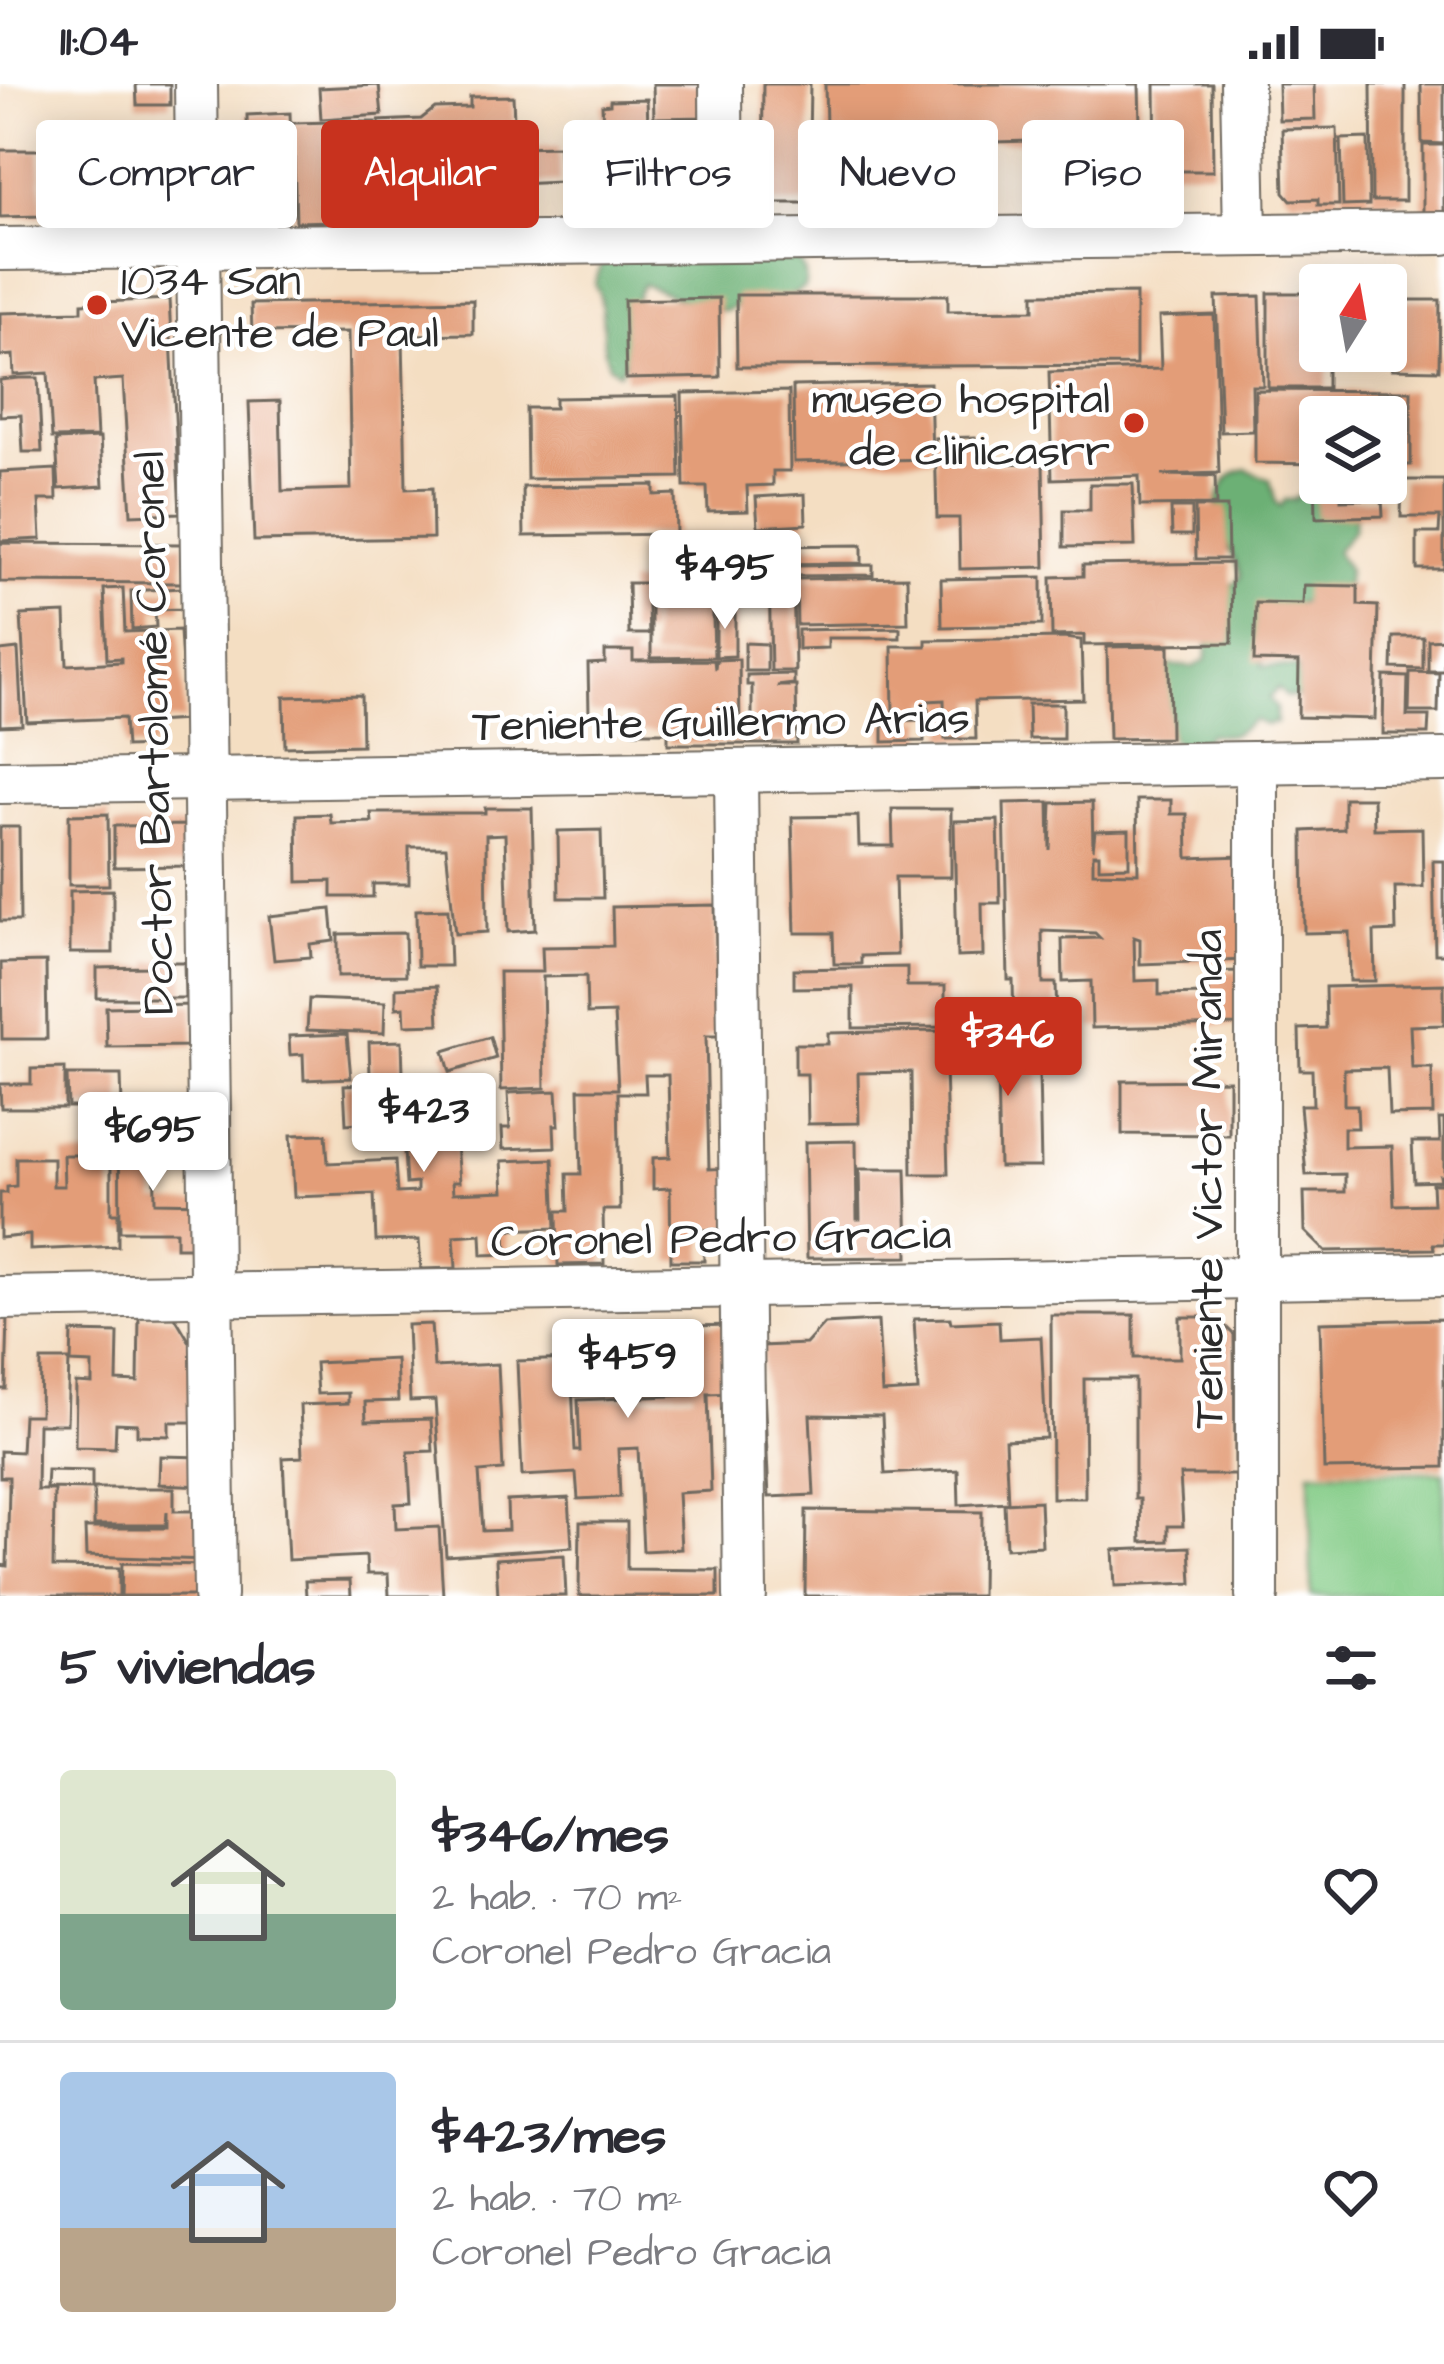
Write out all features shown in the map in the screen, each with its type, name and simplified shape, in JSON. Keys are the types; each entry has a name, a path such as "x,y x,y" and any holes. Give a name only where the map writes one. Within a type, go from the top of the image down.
{"street":[{"name":"Doctor Bartolomé Coronel","path":"196,84 215,1596"},
{"path":"721,84 722,242"},
{"path":"1242,84 1245,236"},
{"path":"1160,228 1162,236"},
{"path":"0,249 1444,233"},
{"name":"Teniente Guillermo Arias","path":"0,782 1444,760"},
{"name":"Teniente Victor Miranda","path":"1257,763 1257,1596"},
{"path":"736,772 746,1596"},
{"name":"Coronel Pedro Gracia","path":"0,1298 1444,1276"}],"green space":[{"path":"784,248 801,265 805,282 804,288 775,305 743,303 725,311 701,307 643,284 625,362 619,372 609,365 595,284 604,255"},
{"path":"1246,469 1270,480 1281,506 1299,496 1299,504 1344,504 1355,512 1354,529 1336,551 1348,570 1346,584 1292,606 1272,633 1262,666 1299,668 1301,697 1286,697 1278,688 1269,698 1276,708 1276,723 1254,720 1233,734 1208,734 1199,746 1182,750 1169,736 1167,665 1193,667 1206,660 1216,586 1235,583 1241,577 1217,507 1225,482"},
{"path":"1310,1472 1444,1472 1444,1596 1311,1596"}],"building":[{"path":"136,84 170,84 170,105 137,105"},
{"path":"653,84 706,84 707,117 654,118"},
{"path":"763,84 810,84 809,120 798,120 798,203 774,203 774,120 763,120"},
{"path":"825,84 1139,84 1140,120 1022,120 1022,141 998,142 998,120 826,120"},
{"path":"1155,84 1212,84 1213,171 1184,171 1184,120 1155,120"},
{"path":"1278,84 1314,84 1315,119 1279,120"},
{"path":"1371,84 1405,84 1405,201 1372,201"},
{"path":"1421,84 1444,84 1444,144 1422,143"},
{"path":"379,85 382,115 321,119 319,88"},
{"path":"513,96 514,120 400,120 421,119 435,108 470,107 470,97"},
{"path":"647,99 648,120 603,120 602,105 610,100"},
{"path":"290,113 290,120 247,120 247,115"},
{"path":"297,123 321,123 321,221 297,222"},
{"path":"1337,128 1339,205 1318,205 1318,199 1291,200 1284,192 1282,129"},
{"path":"1368,138 1369,205 1343,206 1341,139"},
{"path":"1423,145 1444,145 1444,216 1423,216"},
{"path":"539,146 559,146 560,182 539,183"},
{"path":"0,150 36,150 36,216 0,217"},
{"path":"1136,293 1136,365 737,367 736,295 948,295 948,311 1034,310 1034,294"},
{"path":"1268,293 1299,293 1299,372 1327,372 1327,388 1268,388"},
{"path":"1260,296 1263,386 1252,386 1253,431 1221,432 1216,297"},
{"path":"719,298 720,377 626,379 624,300"},
{"path":"169,299 180,513 131,515 123,379 94,381 97,437 52,438 48,373 14,375 13,355 0,356 0,313 82,311 82,303"},
{"path":"473,300 473,334 403,335 406,489 432,488 433,538 254,541 249,402 280,401 282,491 351,489 348,332 252,333 251,304"},
{"path":"1407,300 1440,300 1439,370 1407,369"},
{"name":"museo hospital de clinicasrr","path":"1214,315 1219,473 1162,475 1215,476 1216,505 1140,506 1139,476 1052,479 1049,372 1161,369 1159,317"},
{"path":"38,378 42,452 23,452 21,415 0,416 0,380"},
{"path":"930,383 932,459 794,462 793,386"},
{"path":"1255,390 1411,391 1411,465 1407,465 1407,396 1299,396 1299,464 1255,463"},
{"path":"789,391 790,471 773,471 773,485 747,486 748,511 708,512 707,487 684,487 682,393"},
{"path":"678,396 680,477 527,479 526,408 555,408 555,398"},
{"path":"975,437 976,464 1043,463 1045,567 960,569 959,518 937,518 935,438"},
{"path":"100,438 103,486 59,489 56,440"},
{"path":"56,469 57,500 39,500 41,539 0,541 0,472"},
{"path":"1407,480 1444,480 1444,569 1417,569 1417,533 1439,533 1440,517 1401,517 1401,504 1407,504"},
{"path":"1090,484 1133,484 1135,546 1064,547 1064,510 1090,510"},
{"path":"654,485 654,495 675,494 676,534 524,536 523,487"},
{"path":"805,494 806,524 758,527 756,497"},
{"path":"1316,504 1382,504 1383,516 1316,518"},
{"path":"1195,507 1227,507 1228,559 1196,559"},
{"path":"1171,508 1192,508 1192,535 1172,535"},
{"path":"0,543 183,544 183,583 0,582"},
{"path":"862,545 862,563 768,564 768,546"},
{"path":"1231,563 1232,643 1084,645 1084,635 1052,636 1051,577 1083,576 1083,565"},
{"path":"873,565 873,575 795,576 795,566"},
{"path":"769,571 793,571 795,671 771,671"},
{"path":"712,575 714,657 651,658 651,576"},
{"path":"907,577 908,623 797,625 796,579"},
{"path":"1042,577 1042,625 942,627 941,579"},
{"path":"628,583 647,583 649,634 629,634"},
{"path":"1304,585 1358,586 1358,605 1378,606 1375,719 1298,717 1299,662 1254,661 1256,603 1303,604"},
{"path":"123,588 125,632 180,630 185,720 154,722 155,746 126,747 124,718 27,722 21,615 65,613 67,665 121,662 121,658 107,659 104,589"},
{"path":"181,588 182,609 155,610 156,627 132,629 131,591"},
{"path":"735,608 735,656 716,657 716,609"},
{"path":"900,628 900,638 828,638 828,648 798,649 798,630"},
{"path":"1393,637 1423,637 1423,669 1392,668"},
{"path":"1444,639 1444,671 1428,671 1428,640"},
{"path":"926,640 1081,640 1083,699 975,701 976,739 945,739 944,700 928,701 928,716 893,717 892,646 926,646"},
{"path":"745,643 767,644 767,671 745,671"},
{"path":"1169,646 1170,738 1109,739 1107,647"},
{"path":"18,649 22,725 0,726 0,651"},
{"path":"605,651 633,651 633,661 714,660 715,669 716,660 739,659 740,731 752,730 752,685 747,685 747,675 794,674 794,684 777,686 796,686 797,744 668,744 668,732 634,732 634,717 589,713 588,664 605,663"},
{"path":"1410,672 1439,673 1438,712 1409,712"},
{"path":"1384,676 1408,677 1407,716 1429,716 1428,734 1383,734"},
{"path":"361,695 362,745 285,747 284,697"},
{"path":"1028,704 1063,704 1063,739 1029,739"},
{"path":"924,720 924,741 883,742 883,721"},
{"path":"1344,798 1373,798 1374,829 1422,828 1423,887 1395,887 1396,931 1374,932 1375,981 1350,981 1349,932 1304,933 1303,831 1344,829"},
{"path":"1137,800 1171,800 1171,814 1187,814 1188,858 1243,856 1246,960 1140,964 1140,939 1134,937 1135,981 1159,980 1159,995 1208,994 1208,972 1238,971 1239,1025 1092,1028 1091,981 1063,982 1062,939 1100,938 1095,933 1042,931 1043,983 1056,983 1057,1026 1014,1027 1013,980 1008,980 1004,803 1049,802 1050,850 1052,803 1092,802 1093,849 1095,831 1129,830 1129,866 1099,867 1099,854 1093,854 1093,872 1138,873"},
{"path":"485,808 532,808 535,930 508,932 505,834 486,835 487,932 455,934 446,847 409,847 409,884 373,884 373,897 332,897 332,881 298,882 297,815 330,814 331,823 372,822 371,813 485,813"},
{"path":"892,809 951,809 951,877 895,877 897,955 861,956 861,964 834,964 833,933 795,933 792,817 858,816 859,846 893,846"},
{"path":"108,814 109,885 69,885 69,815"},
{"path":"998,820 1000,903 982,903 983,956 957,957 954,821"},
{"path":"193,825 193,866 114,867 114,826"},
{"path":"0,827 19,827 20,921 0,921"},
{"path":"601,830 603,898 559,898 558,831"},
{"path":"1433,861 1444,861 1444,954 1435,954"},
{"path":"113,890 113,953 70,953 70,891"},
{"path":"715,905 718,1036 706,1036 709,1169 734,1168 736,1229 703,1230 704,1261 671,1261 670,1188 653,1189 653,1158 670,1157 668,1075 645,1075 646,1093 618,1093 620,1210 603,1210 604,1264 558,1265 557,1211 568,1211 567,1174 581,1174 579,1089 618,1089 614,1013 587,1014 586,976 543,977 545,1088 501,1090 499,972 543,972 542,947 613,946 612,907"},
{"path":"331,909 334,941 310,944 311,957 274,960 269,916"},
{"path":"448,909 450,966 417,966 416,910"},
{"path":"405,933 406,975 338,976 338,934"},
{"path":"46,962 47,1039 2,1039 1,963"},
{"path":"150,962 184,962 185,998 97,998 97,968 150,967"},
{"path":"907,967 907,986 945,986 945,1027 853,1028 853,987 794,988 794,969"},
{"path":"1444,984 1444,1025 1410,1026 1412,1068 1432,1068 1433,1114 1389,1115 1387,1068 1344,1069 1344,1105 1357,1105 1358,1128 1344,1128 1344,1147 1392,1146 1394,1205 1433,1204 1432,1184 1444,1184 1444,1244 1433,1244 1434,1249 1325,1251 1305,1231 1304,1192 1345,1192 1345,1174 1306,1175 1300,1105 1313,1105 1312,1070 1300,1070 1299,1029 1326,1028 1325,987"},
{"path":"437,986 439,1024 405,1025 404,1007 396,1008 396,988"},
{"path":"309,999 385,1002 384,1033 307,1030"},
{"path":"193,1005 194,1046 107,1047 106,1007"},
{"path":"1001,1028 1002,1071 1039,1071 1041,1167 999,1167 997,1071 963,1072 962,1029"},
{"path":"944,1031 948,1174 912,1174 911,1072 858,1073 859,1123 808,1124 807,1074 795,1074 795,1044 828,1044 828,1033"},
{"path":"347,1034 351,1078 304,1080 303,1054 290,1055 289,1036"},
{"path":"490,1037 496,1058 450,1072 444,1051"},
{"path":"402,1041 403,1074 370,1075 369,1042"},
{"path":"65,1068 65,1108 1,1108 0,1084 31,1084 31,1069"},
{"path":"67,1075 121,1075 122,1107 68,1107"},
{"path":"451,1080 459,1182 452,1182 453,1193 504,1191 502,1161 553,1159 556,1228 506,1230 507,1254 482,1255 481,1234 454,1236 456,1268 421,1269 419,1240 376,1241 374,1194 294,1197 291,1135 326,1134 328,1163 395,1160 397,1193 417,1192 417,1183 406,1184 403,1134 359,1136 359,1123 346,1124 344,1085"},
{"path":"1229,1080 1229,1135 1122,1134 1122,1081"},
{"path":"557,1091 555,1147 503,1149 502,1128 510,1128 508,1093"},
{"path":"1439,1119 1444,1119 1444,1176 1441,1181 1414,1182 1412,1142 1440,1142"},
{"path":"119,1127 154,1127 155,1202 205,1203 205,1247 176,1247 176,1231 120,1231"},
{"path":"856,1141 857,1219 859,1169 906,1169 908,1257 807,1258 805,1142"},
{"path":"63,1155 111,1155 111,1213 118,1213 118,1246 30,1250 30,1235 0,1238 0,1193 16,1186 16,1158 53,1158 53,1186 64,1186"},
{"path":"1051,1315 1134,1315 1134,1358 1180,1358 1180,1317 1216,1317 1234,1335 1235,1475 1180,1475 1183,1526 1168,1526 1168,1541 1141,1542 1140,1499 1135,1499 1135,1379 1084,1379 1085,1498 1052,1498"},
{"path":"0,1316 8,1316 6,1389 0,1389"},
{"path":"139,1317 175,1317 194,1349 192,1422 169,1422 169,1436 137,1435 137,1424 116,1423 115,1448 75,1447 76,1383 92,1384 92,1364 71,1363 72,1332 118,1333 117,1381 138,1382"},
{"path":"950,1318 951,1323 999,1321 1000,1339 1041,1337 1046,1438 1005,1440 1008,1502 959,1505 958,1470 885,1474 882,1416 810,1415 814,1495 769,1497 762,1346 806,1344 824,1324 878,1321 882,1393 918,1391 914,1319"},
{"path":"1444,1319 1444,1467 1324,1469 1320,1322"},
{"path":"431,1324 434,1367 498,1364 503,1470 479,1472 483,1531 508,1530 507,1501 569,1498 572,1547 446,1556 435,1400 410,1401 407,1325"},
{"path":"733,1325 736,1393 708,1394 711,1491 678,1493 681,1549 643,1551 638,1448 618,1449 620,1497 578,1499 576,1473 522,1476 517,1361 571,1359 575,1451 580,1451 578,1400 692,1395 692,1391 576,1396 573,1333 611,1331 612,1356 690,1352 689,1326"},
{"path":"396,1359 398,1401 365,1402 366,1421 431,1419 433,1451 408,1452 411,1503 395,1504 396,1529 439,1527 443,1596 389,1596 388,1574 367,1574 366,1556 288,1560 283,1458 302,1457 300,1405 348,1403 348,1393 317,1394 315,1363"},
{"path":"41,1360 69,1360 67,1424 38,1424 37,1490 54,1490 53,1567 119,1568 119,1596 0,1596 0,1565 7,1566 9,1477 0,1477 0,1451 21,1452 23,1415 40,1415"},
{"path":"160,1456 204,1457 204,1486 159,1484"},
{"path":"47,1470 92,1471 92,1489 46,1488"},
{"path":"94,1488 174,1488 174,1511 209,1511 208,1560 86,1556 85,1528 167,1528 167,1511 166,1525 94,1525"},
{"path":"1040,1501 1042,1546 1006,1548 1004,1503"},
{"path":"806,1510 982,1512 981,1596 805,1596"},
{"path":"580,1522 627,1522 627,1569 718,1570 718,1596 579,1596"},
{"path":"1190,1547 1192,1583 1115,1586 1113,1550"},
{"path":"564,1555 566,1596 498,1596 496,1559"},
{"path":"122,1563 203,1565 202,1596 121,1596"},
{"path":"350,1580 351,1596 306,1596 305,1581"}],"place":[{"name":"1034 San Vicente de Paul","path":"97,305"},
{"name":"museo hospital de clinicasrr","path":"1134,423"}]}
